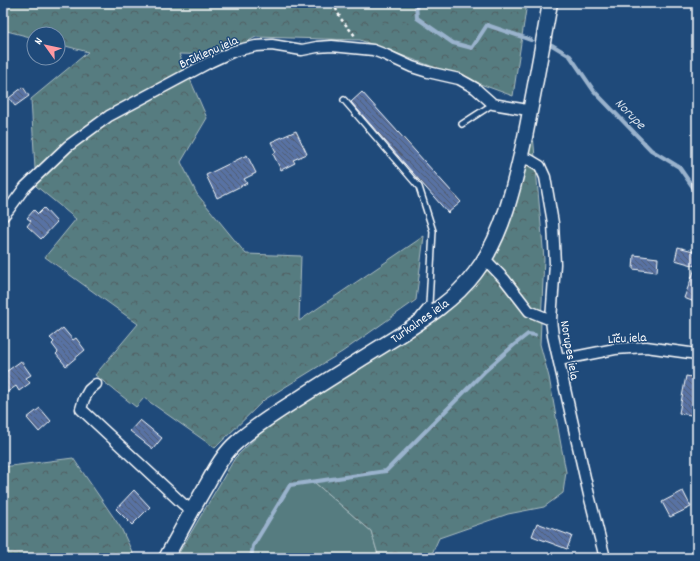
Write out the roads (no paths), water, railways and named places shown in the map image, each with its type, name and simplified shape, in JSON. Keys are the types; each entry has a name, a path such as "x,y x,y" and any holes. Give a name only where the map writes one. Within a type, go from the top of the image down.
{"main road":[{"name":"Turkalnes iela","path":"166,558 220,461 236,443 267,419 409,328 443,304 458,292 475,274 494,242 508,207 530,111 550,3"}],"street":[{"name":"Brūkleņu iela","path":"3,216 26,187 68,146 109,116 234,51 256,46 272,45 302,50 332,46 372,50 412,67 459,79 475,88 493,104"},
{"path":"493,104 530,111"},
{"name":"Norupes iela","path":"520,158 530,160 540,166 545,177 553,223 555,264 551,320 553,336 589,495 605,558"},
{"path":"485,259 506,280 529,311 551,320"},
{"name":"Līču iela","path":"559,360 615,349 646,347 697,354"},
{"path":"96,384 88,390 81,409 183,504 192,510"}],"lane":[{"path":"344,100 419,187 433,231 429,304 409,328"},
{"path":"462,124 493,104"}],"waterway":[{"name":"Norupe","path":"416,3 417,18 453,43 472,48 487,25 531,40"},
{"name":"Norupe","path":"552,45 570,56 594,91 651,150 679,167 697,193"},
{"path":"251,558 253,546 290,485 386,471 484,372 528,334 535,335"}]}
